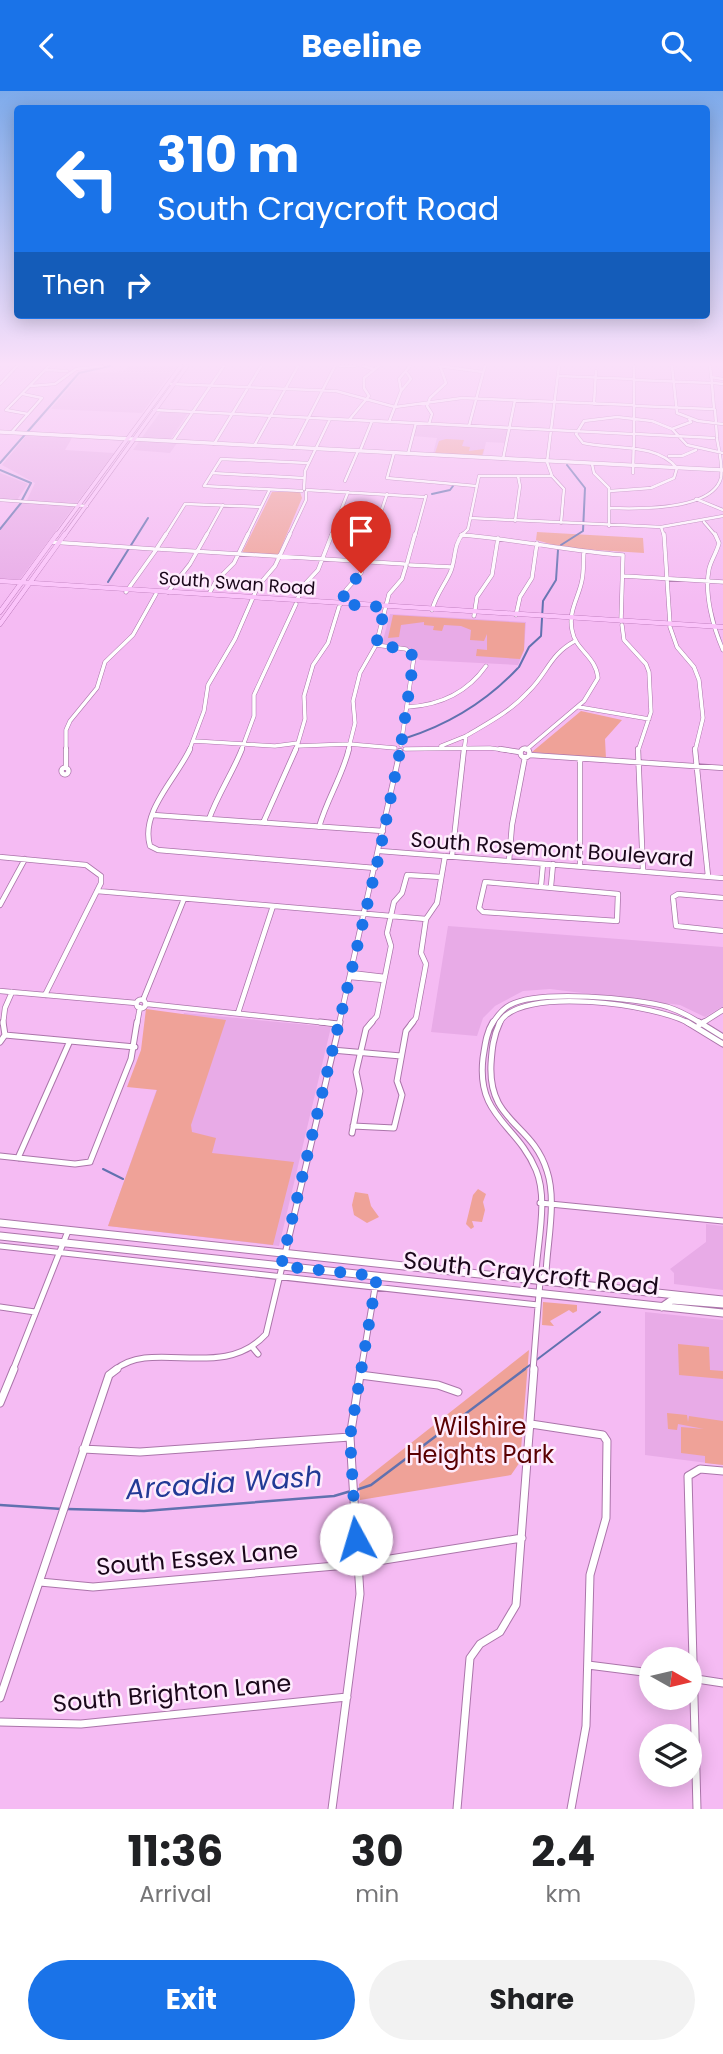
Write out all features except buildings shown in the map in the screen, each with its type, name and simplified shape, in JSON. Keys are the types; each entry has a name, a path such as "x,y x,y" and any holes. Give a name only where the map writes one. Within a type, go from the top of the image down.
{"main road":[{"path":"0,612 122,446"},
{"path":"0,624 130,446"},
{"name":"South Swan Road","path":"0,582 252,599"},
{"name":"South Swan Road","path":"127,591 209,594 296,603 723,629"},
{"name":"South Swan Road","path":"385,608 537,618"},
{"name":"South Craycroft Road","path":"0,1223 723,1302"},
{"name":"South Craycroft Road","path":"0,1236 723,1313"},
{"path":"662,1307 665,1302 671,1300 723,1302"}],"street":[{"path":"257,446 722,470"},
{"path":"316,446 303,478 306,500 280,557 252,599 235,639 208,685 204,711 194,741 184,764 165,788 146,832 149,848 376,868"},
{"path":"345,481 361,446"},
{"path":"408,454 410,446"},
{"path":"503,459 505,446"},
{"path":"548,446 547,461 552,476 564,489 561,523"},
{"path":"593,446 680,457"},
{"path":"632,473 634,446"},
{"path":"609,508 656,508 695,499 716,487 722,470 721,452 690,447"},
{"path":"690,447 693,451"},
{"path":"674,462 701,449"},
{"path":"394,453 387,478 476,486"},
{"path":"610,491 660,486 674,478 677,468 674,462 664,455"},
{"path":"309,463 221,459 204,487 426,496 402,579 389,594 376,645 360,673 353,701 355,723 342,774 327,799 319,827"},
{"path":"592,464 593,471 610,491 609,526"},
{"path":"212,473 303,478"},
{"path":"432,610 436,592 452,567 457,541 468,529 479,475 552,476"},
{"path":"515,521 520,486 518,477"},
{"path":"209,594 216,580 231,567 269,491"},
{"path":"209,819 254,716 254,695 265,667 283,637 296,603 322,559 348,492"},
{"path":"263,823 273,794 286,773 298,744 305,719 304,696 313,665 328,643 340,605 364,562 387,494"},
{"path":"695,499 723,510"},
{"path":"0,501 87,506"},
{"path":"127,591 185,503 261,507"},
{"path":"168,592 197,551 223,505"},
{"path":"470,518 661,527 723,516"},
{"path":"703,521 714,531 719,543 709,570 709,581 715,628 723,650"},
{"path":"661,527 670,626 677,647 694,667 699,680 703,718 696,741 697,768 708,876"},
{"path":"461,535 537,543 624,557 621,623 624,640 646,664 649,672 649,719 638,746 643,871"},
{"path":"474,614 477,597 492,575 498,538"},
{"path":"51,542 452,567"},
{"path":"516,615 520,597 532,577 537,543"},
{"path":"194,741 349,744 519,752 526,750 579,707 598,676 597,666 575,641 571,620 572,604 582,580 584,552"},
{"path":"624,576 723,582"},
{"path":"66,768 66,730 70,721 97,688 105,662 133,635 156,594"},
{"path":"437,748 466,736 511,708 543,677 548,659 559,649 575,641"},
{"path":"0,1698 109,1375 122,1364 136,1359 236,1356 255,1351 266,1334 380,851 408,707 414,657 406,649 376,645"},
{"path":"408,707 430,707 446,702 480,675 486,666"},
{"path":"579,707 649,719"},
{"path":"452,856 466,736"},
{"path":"509,861 512,825 528,756 526,750"},
{"path":"519,752 528,756 723,768"},
{"path":"580,760 580,866"},
{"path":"153,815 383,831"},
{"name":"South Rosemont Boulevard","path":"380,851 723,878"},
{"path":"441,877 407,875 402,893 394,902 387,936 391,946 377,1016 366,1028 356,1072 360,1091 352,1129 386,1130 396,1125 402,1095 397,1080 401,1056 406,1031 416,1018 426,964 421,953 426,919 437,903 445,856"},
{"path":"0,857 93,868 101,876 97,891 45,995"},
{"path":"0,905 25,859"},
{"path":"541,886 543,864"},
{"path":"551,887 553,864"},
{"path":"484,882 551,887 619,893 618,923 480,911 484,882"},
{"path":"97,891 426,919"},
{"path":"723,898 678,894 673,897 676,926 723,931"},
{"path":"145,1002 184,899"},
{"path":"238,1013 274,906"},
{"path":"350,975 384,978"},
{"path":"0,991 138,1005 145,1002 338,1024"},
{"path":"5,1035 0,1025 0,1012 12,992"},
{"path":"457,1809 470,1658 480,1644 500,1632 516,1605 540,1294 540,1281 536,1271 541,1186 536,1165 521,1142 494,1114 482,1086 485,1037 493,1019 517,1001 555,995 663,1006 685,1013 723,1044"},
{"path":"540,1281 546,1274 549,1177 540,1154 503,1113 492,1091 493,1037 501,1019 523,1005 553,1001 661,1011 723,1037"},
{"path":"0,1156 92,1164 135,1047 138,1005"},
{"path":"698,1025 723,1010"},
{"path":"0,1042 5,1035"},
{"path":"5,1035 135,1047"},
{"path":"18,1158 69,1043"},
{"path":"332,1049 401,1056"},
{"path":"540,1203 723,1221"},
{"path":"0,1403 68,1230"},
{"name":"South Craycroft Road","path":"0,1246 538,1305"},
{"path":"332,1809 360,1594 350,1482 350,1437 377,1276"},
{"path":"0,1307 36,1312"},
{"path":"360,1375 438,1385 458,1392"},
{"path":"531,1424 603,1435 607,1441 606,1518 590,1575 586,1726 571,1809"},
{"path":"83,1449 140,1452 350,1437"},
{"path":"691,1647 688,1476 694,1469 723,1471"},
{"name":"South Essex Lane","path":"40,1582 93,1587 359,1564 522,1538"},
{"path":"588,1665 639,1671"},
{"path":"702,1680 723,1683"},
{"name":"South Brighton Lane","path":"0,1722 81,1724 347,1697"},
{"path":"693,1710 696,1809"}],"shaded area":[{"path":"18,446 67,446 65,450 114,453 20,579 0,579 0,528 24,500 27,500 35,483 2,465"},
{"path":"136,446 175,446 170,453 133,450"},
{"path":"435,446 485,446 483,456 433,454"},
{"path":"0,473 28,484 17,500 0,499"},
{"path":"390,614 526,622 524,650 518,665 420,660 406,647 382,644"},
{"path":"448,926 723,947 723,1006 705,1017 680,1005 550,989 523,991 495,1006 483,1018 477,1036 431,1032"},
{"path":"184,1013 331,1027 279,1246 108,1226"},
{"path":"706,1224 723,1226 723,1290 674,1284 674,1273 670,1269 706,1242"},
{"path":"645,1312 723,1320 723,1465 645,1455"}],"green space":[{"path":"437,446 470,447 469,451 484,449 482,456 435,453"},
{"path":"272,492 300,492 302,498 278,555 242,553"},
{"path":"537,532 643,538 644,553 565,548 536,540"},
{"path":"393,615 525,623 524,650 520,659 476,656 477,649 487,650 487,634 484,641 470,640 471,630 461,626 444,625 442,631 433,630 434,626 424,625 424,622 401,625 399,637 388,638"},
{"path":"581,711 622,720 605,739 606,759 532,752"},
{"path":"146,1009 226,1020 191,1125 192,1132 216,1138 212,1153 294,1162 273,1245 108,1226 157,1090 127,1087 141,1050"},
{"path":"478,1189 486,1194 483,1202 485,1210 482,1222 472,1221 474,1227 471,1229 466,1224 473,1195"},
{"path":"355,1192 368,1194 371,1206 379,1217 367,1223 354,1215 352,1205"},
{"path":"543,1302 577,1305 577,1311 573,1313 569,1310 550,1321 554,1326 542,1325"},
{"path":"678,1344 709,1347 710,1370 723,1371 723,1379 679,1375"},
{"name":"Wilshire Heights Park","path":"529,1350 520,1462 511,1475 360,1500 359,1484"},
{"path":"667,1413 687,1415 688,1422 689,1416 723,1421 723,1465 705,1463 705,1456 681,1453 681,1427 704,1429 678,1424 677,1430 668,1429"}],"waterway":[{"path":"0,463 15,446"},
{"path":"561,545 583,531 585,488 567,465"},
{"path":"0,470 31,483 22,500"},
{"path":"432,494 450,490 453,486"},
{"path":"0,529 21,503"},
{"path":"108,582 148,518"},
{"path":"519,667 529,647 541,636 543,601 556,580 558,550"},
{"path":"406,738 438,726 466,711 518,668"},
{"path":"103,1169 123,1179"},
{"name":"Arcadia Wash","path":"535,1361 600,1312"},
{"name":"Arcadia Wash","path":"523,1370 530,1365"},
{"name":"Arcadia Wash","path":"356,1490 371,1485 525,1369"},
{"name":"Arcadia Wash","path":"67,1509 144,1511 334,1496 351,1491"},
{"name":"Arcadia Wash","path":"0,1505 62,1509"}],"route":[{"path":"356,1539 350,1482 350,1437 377,1276 281,1266 380,851 393,780 400,751 405,748 401,745 415,660 406,649 376,645 385,607 341,604 346,590 361,573"}]}
